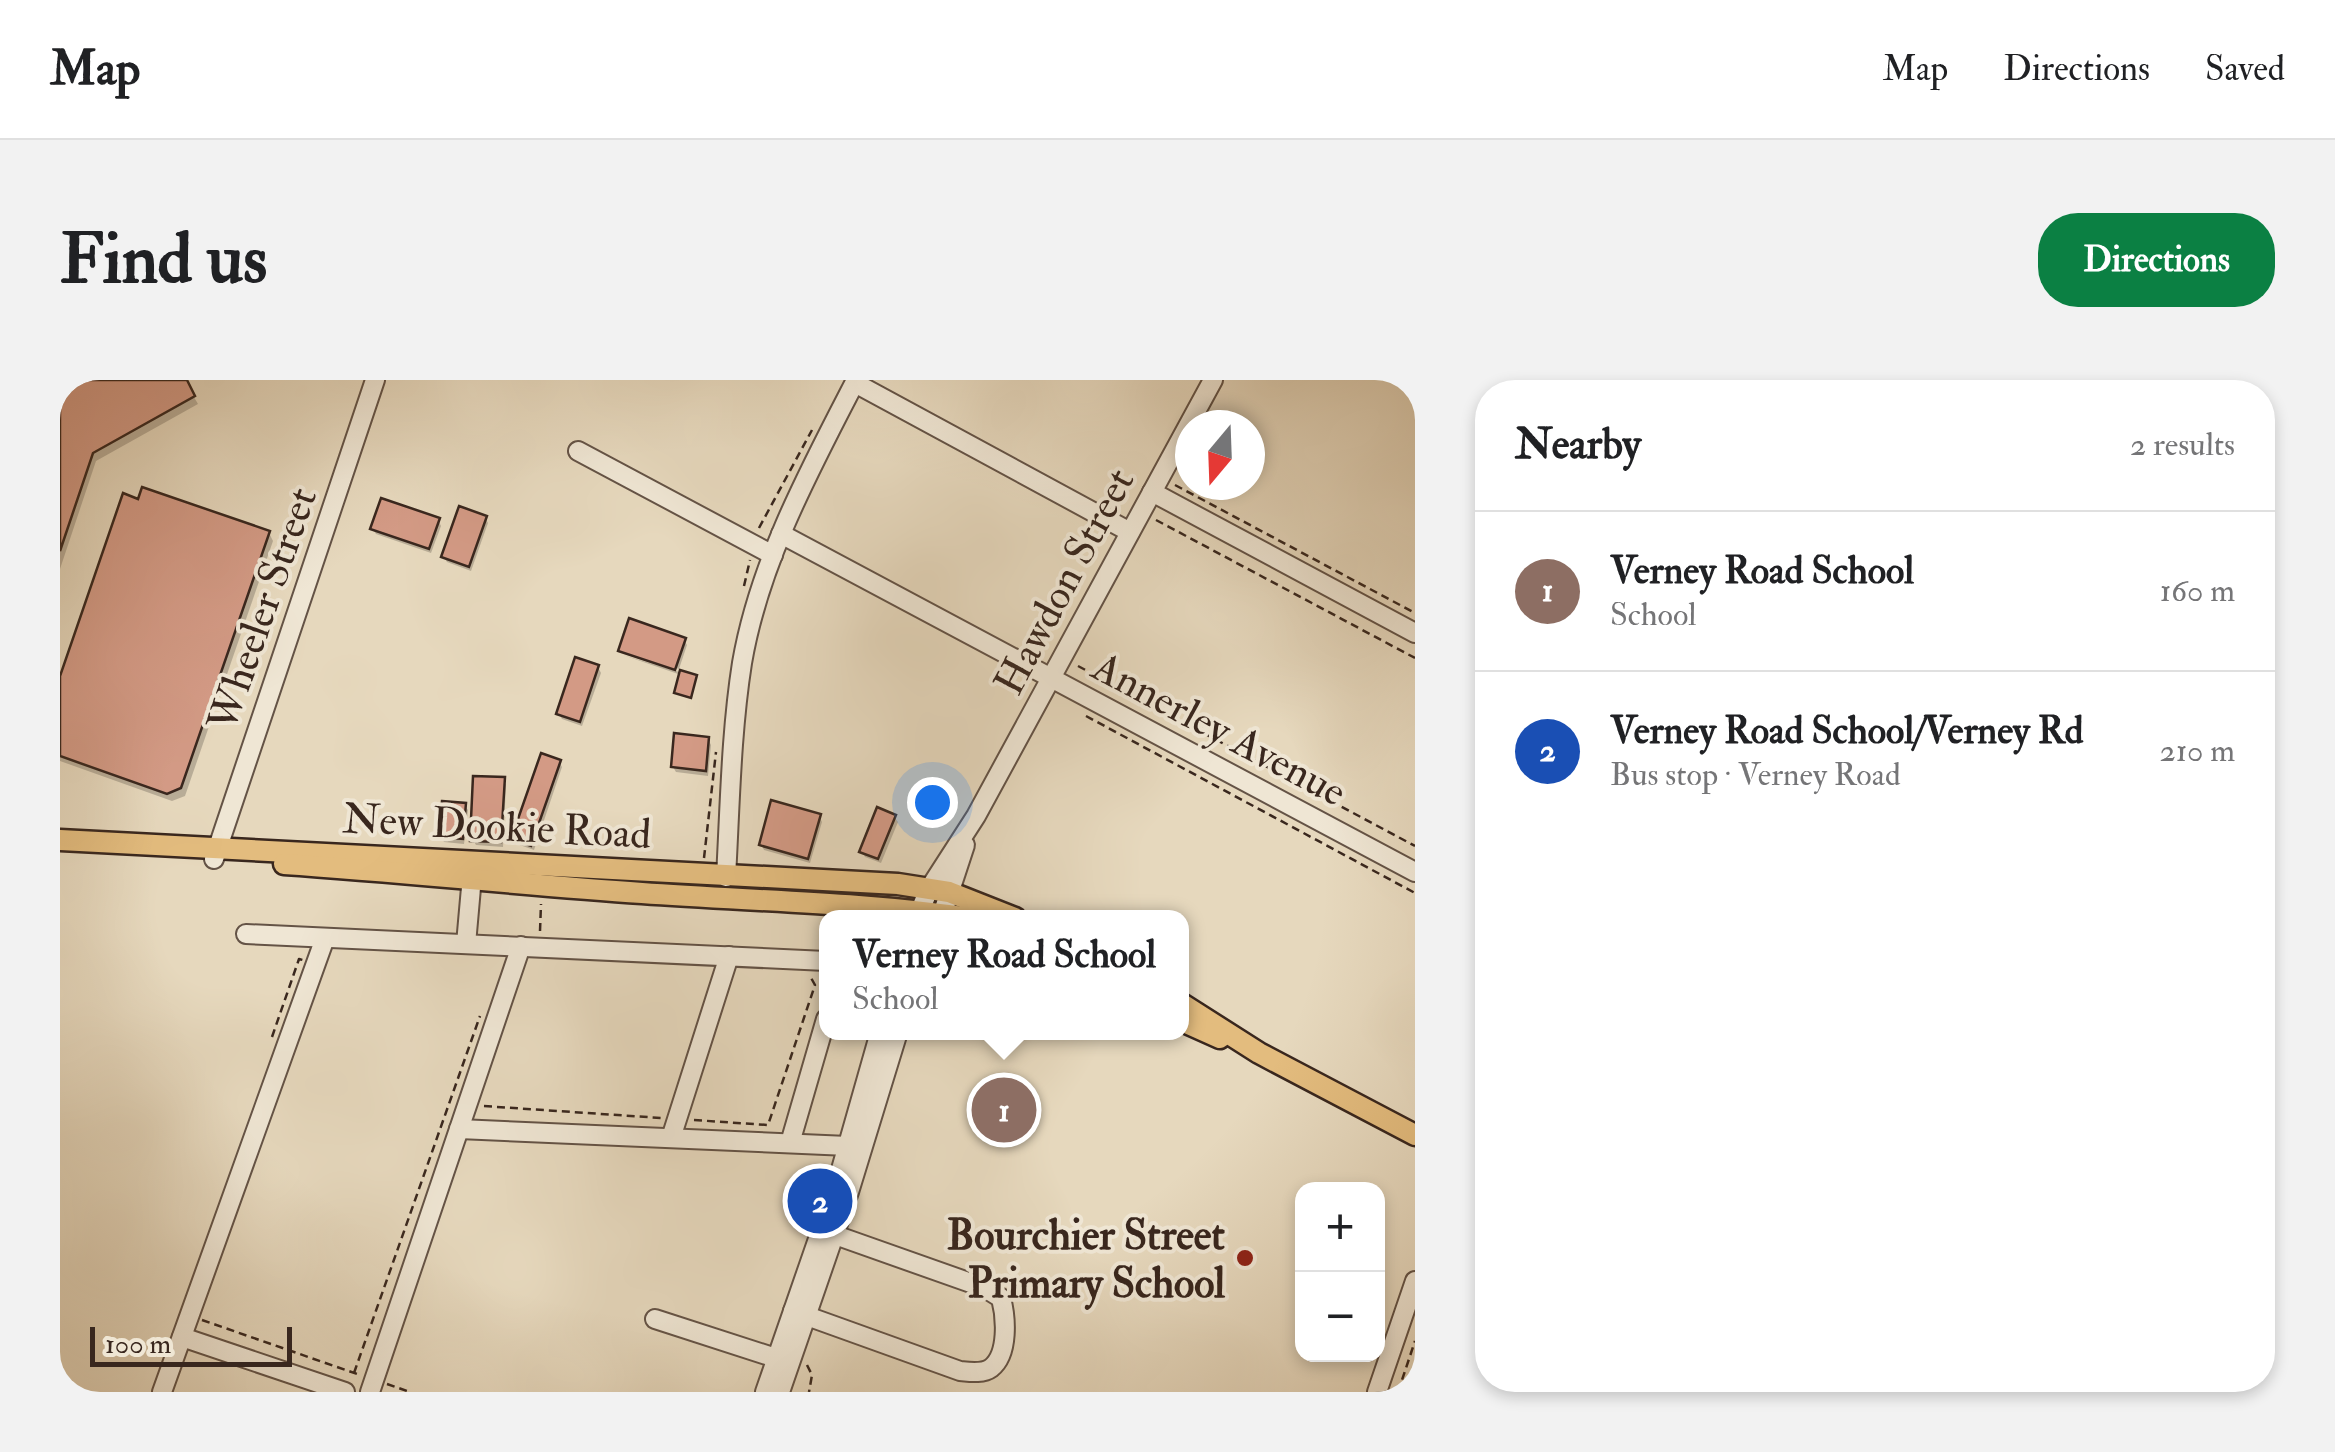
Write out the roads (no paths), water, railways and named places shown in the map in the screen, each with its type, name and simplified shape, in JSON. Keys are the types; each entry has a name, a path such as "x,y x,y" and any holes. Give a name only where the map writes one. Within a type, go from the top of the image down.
{"main road":[{"name":"New Dookie Road","path":"60,840 473,871 898,884 939,891 992,910"},
{"name":"New Dookie Road","path":"60,852 216,853"},
{"name":"New Dookie Road","path":"473,871 657,894 846,903 892,910"},
{"path":"846,903 854,910"},
{"path":"1189,1008 1259,1053 1415,1135"},
{"path":"1189,1024 1259,1053"}],"street":[{"name":"Wheeler Street","path":"216,853 376,380"},
{"name":"Hawdon Street","path":"922,910 939,891 1212,380"},
{"path":"726,876 734,725 756,606 781,534 855,381 1130,532"},
{"path":"578,451 774,555"},
{"path":"1152,492 1415,634"},
{"name":"Annerley Avenue","path":"781,534 1415,872"},
{"path":"466,944 473,871"},
{"name":"Hawdon Street","path":"939,891 941,910"},
{"path":"246,934 819,961"},
{"path":"162,1392 188,1339 325,938"},
{"path":"372,1386 459,1129 531,947"},
{"path":"671,1138 729,956"},
{"path":"790,1144 820,1040"},
{"path":"827,1232 878,1040"},
{"path":"765,1392 783,1360 895,1040"},
{"path":"459,1129 848,1146"},
{"path":"799,1313 960,1371 979,1373 991,1368 999,1358 1005,1314 1001,1298 985,1288 827,1232"},
{"path":"1377,1392 1415,1281"},
{"path":"655,1319 783,1360"},
{"path":"188,1339 345,1392"},
{"path":"780,1392 783,1360"}],"place":[{"name":"Verney Road School","path":"1004,1110"},
{"name":"Verney Road School/Verney Rd","path":"820,1201"},
{"name":"Bourchier Street Primary School","path":"1245,1258"}]}
